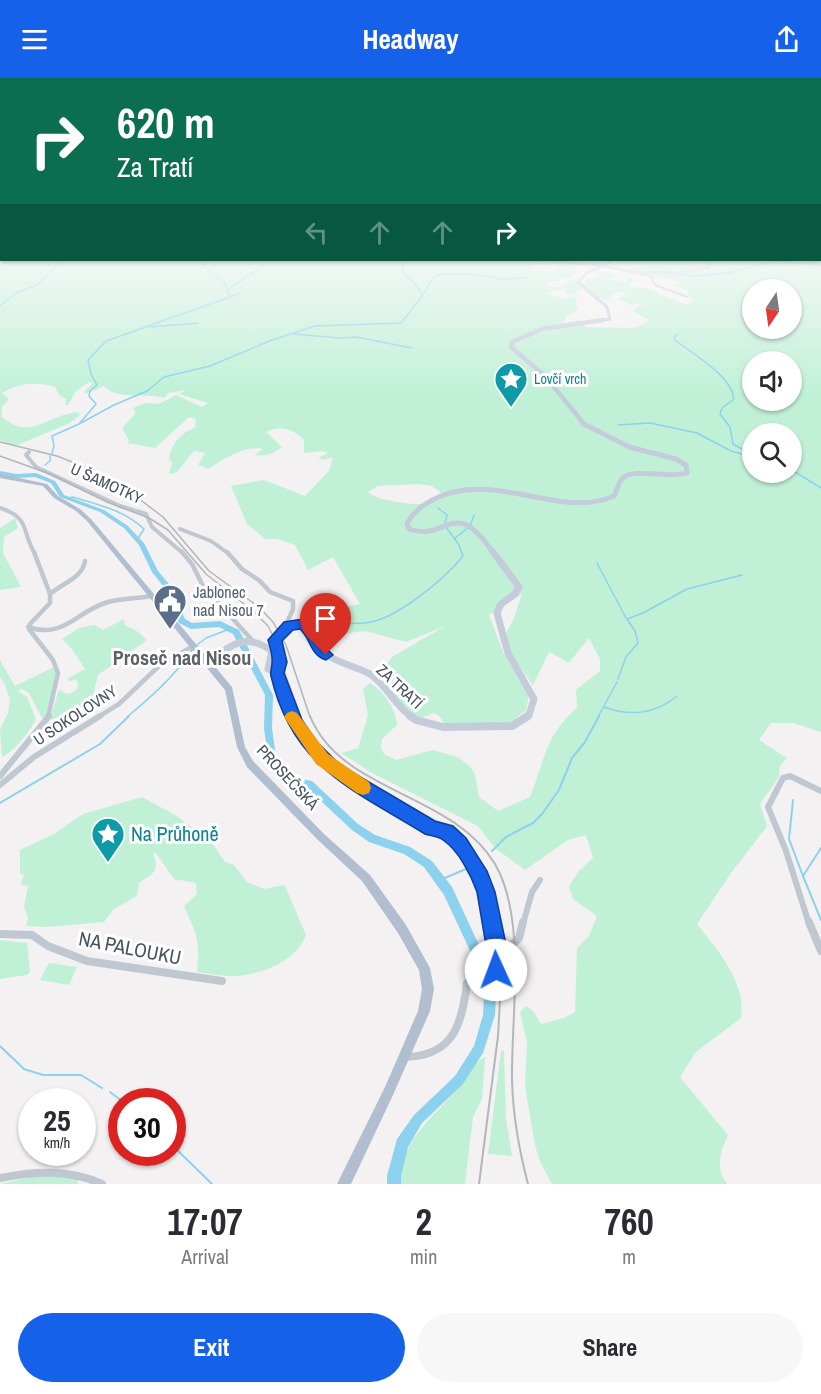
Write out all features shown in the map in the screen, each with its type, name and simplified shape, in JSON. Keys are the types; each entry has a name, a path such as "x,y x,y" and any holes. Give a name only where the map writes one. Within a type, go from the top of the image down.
{"main road":[{"name":"PROSEČSKÁ","path":"0,476 45,486 56,497 86,516 229,689 241,747 250,764 321,837 366,878 391,911 424,968 428,998 405,1057 344,1184"}],"street":[{"name":"ZA TRATÍ","path":"285,627 298,623 305,625 320,650 371,675 384,687 402,711 416,720 438,727 503,727 512,726 525,719 531,712 533,703 531,692 504,644 497,613 501,604 516,593 518,584 477,530 466,524 449,523 424,532 416,532 409,529 407,524 411,515 434,498 462,490 483,489 574,502 599,501 614,496 623,478 630,475 639,473 679,476 688,471 686,465 676,459 629,447 585,426 545,376 511,347 512,342 532,336 539,330 601,322 611,318 608,310 586,291"},
{"path":"670,291 688,297"},
{"name":"U ŠAMOTKY","path":"29,452 26,455 34,469 120,506 147,514 155,530 184,554 203,586 249,640 272,651 268,669 277,673"},
{"path":"0,508 16,513 27,528 28,542 38,558 50,594 47,608 28,627"},
{"path":"180,529 211,541 228,553 242,569 260,581 270,592 293,601 294,607 285,627"},
{"path":"50,594 60,585 81,574 85,568 85,561"},
{"path":"28,627 51,632 65,627 102,604 151,596"},
{"path":"0,776 48,718 58,673 53,660 29,632 28,627"},
{"name":"U ŠAMOTKY","path":"285,627 275,640 280,662 277,673 295,723 322,759 353,782 431,828 447,831 460,844 481,877 486,892 498,958 497,970 476,977 467,983 455,1034 435,1053 417,1058 405,1057"},
{"path":"206,661 249,640"},
{"name":"U SOKOLOVNY","path":"0,785 34,757 119,704 159,666 193,646"},
{"path":"821,791 790,776 783,778 768,807 786,851 814,938 821,951"},
{"path":"498,958 519,938 532,892 540,880"},
{"name":"NA PALOUKU","path":"0,934 32,935 48,946 87,961 222,981"},
{"path":"0,1179 38,1172 88,1176 102,1184"}],"green space":[{"path":"0,291 558,291 547,293 563,299 570,296 576,298 578,309 567,316 563,322 578,320 586,327 631,328 638,327 649,320 633,311 644,303 631,305 619,299 626,293 619,291 606,300 597,297 590,291 651,291 687,305 695,300 689,297 687,291 742,291 742,339 802,339 802,291 821,291 821,732 793,723 771,723 759,740 787,758 780,766 779,777 760,804 767,826 731,873 697,924 729,967 742,1005 741,1018 696,1052 680,1077 728,1135 720,1160 721,1172 727,1184 552,1184 540,1162 535,1145 525,1086 527,1042 520,1012 526,1006 533,1011 541,1024 564,1018 575,1012 577,948 589,936 597,916 573,899 569,886 579,871 593,858 586,835 568,840 525,870 495,848 478,826 372,773 341,753 358,748 368,715 363,689 370,683 380,691 395,713 397,725 382,739 381,748 384,754 396,760 433,750 457,757 470,766 475,774 479,797 498,811 530,797 552,738 566,718 577,708 576,690 600,671 600,659 589,638 569,663 549,652 533,685 510,653 505,635 514,618 522,594 489,615 504,654 529,695 526,710 511,722 445,725 434,713 421,718 414,714 396,697 389,683 386,666 392,657 445,626 406,642 365,631 342,634 319,621 315,612 360,604 333,557 308,570 295,545 277,539 265,539 247,524 231,486 264,480 305,496 329,471 333,457 324,460 318,458 328,453 322,451 304,453 304,440 300,436 286,429 276,429 266,432 282,447 273,453 255,455 263,449 249,449 227,457 209,469 198,465 205,453 194,451 177,472 171,474 169,473 172,463 169,459 172,449 181,436 195,428 196,419 189,417 155,448 128,443 129,440 122,428 136,413 133,408 146,403 159,404 176,395 202,407 208,403 179,394 186,390 168,393 165,398 124,395 110,391 104,386 85,394 93,383 89,382 76,391 68,405 65,405 66,399 59,395 55,387 48,385 21,385 2,393 9,399 2,407 2,417 21,427 38,425 66,414 77,412 80,415 70,423 15,446 0,440","holes":["418,484 432,486 445,496 427,504 396,502 379,498 368,492 378,486"]},
{"path":"565,291 579,291 574,294 567,294"},
{"path":"15,518 18,528 4,537 3,553 21,587 0,590 0,528"},
{"path":"124,619 125,625 137,631 147,640 98,675 91,703 82,714 53,721 50,718 59,690 67,694 75,691 78,686 77,680 67,679 85,669 72,649 62,639 79,628 94,625 103,630"},
{"path":"0,660 15,686 54,667 56,673 46,717 42,718 29,693 20,690 19,692 27,697 36,719 21,741 12,751 2,757 0,729 8,713 10,700 0,677"},
{"path":"142,797 177,816 196,831 214,846 225,862 234,865 247,882 264,889 283,885 286,888 306,935 294,953 275,966 252,974 222,976 197,972 196,937 184,906 197,894 196,883 174,879 156,853 153,853 156,864 154,871 139,883 137,896 114,909 104,922 47,927 26,926 28,918 24,907 28,886 21,885 24,875 20,873 20,850 54,834 83,814"},
{"path":"0,940 27,943 30,972 27,975 0,979"},
{"path":"49,963 77,967 69,985 40,980"},
{"path":"501,1051 504,1051 506,1118 512,1156 488,1154"},
{"path":"485,1057 482,1099 473,1117 465,1184 400,1184 405,1155 419,1131 458,1088 473,1067"},
{"path":"40,1175 77,1177 78,1184 0,1184"}],"waterway":[{"path":"0,306 22,291"},
{"path":"79,424 96,404 89,396 90,391 97,385 91,374 88,360 106,341 230,297 227,291"},
{"path":"79,424 114,405 147,391 164,377 210,366 272,340 315,326 401,323 423,295 420,291"},
{"path":"231,296 239,294"},
{"path":"151,327 198,323"},
{"path":"294,334 339,338 356,337 412,348"},
{"path":"678,334 674,337 675,340 719,374 731,390 734,399 722,408 720,414 730,427 733,444 742,449"},
{"path":"618,425 650,423 697,433 731,451 742,454"},
{"path":"52,453 54,446 52,436 79,424"},
{"path":"45,465 50,461 50,456"},
{"path":"0,473 16,476 36,475 53,482 62,496 102,511 126,527 142,544 155,572 170,590 179,606 178,612 182,621 191,626 220,624 236,632 269,695 268,728 273,766 281,776 309,784 355,827 372,839 407,850 428,864 448,891 485,971 490,995 489,1015 479,1049 459,1080 418,1119 402,1144 394,1184"},
{"path":"802,476 821,488"},
{"path":"69,498 73,497 102,506 128,517 144,529 137,540"},
{"path":"438,508 447,515 445,523"},
{"path":"454,539 470,526 474,515"},
{"path":"446,527 454,539"},
{"path":"310,626 324,623 365,623 390,615 404,607 432,587 463,556 454,539"},
{"path":"597,563 626,618"},
{"path":"618,679 626,657 638,643 635,631 627,619 687,589 742,575"},
{"path":"197,645 206,638 232,628"},
{"path":"127,717 170,678 192,650"},
{"path":"598,717 617,682"},
{"path":"604,707 624,712 642,712 660,707 677,696"},
{"path":"0,803 100,744 129,716"},
{"path":"492,851 506,837 533,823 542,814 559,790 572,758 585,742 599,716"},
{"path":"793,800 789,839 803,876"},
{"path":"803,876 821,848"},
{"path":"440,880 466,869"},
{"path":"803,876 821,920"},
{"path":"0,1046 24,1069 43,1075 81,1075 102,1088"},
{"path":"186,1159 212,1184"}],"tram line":[{"path":"0,456 50,474 107,502 149,518 168,530 206,574 253,611 268,626 282,653 285,674 301,717"},
{"path":"300,716 306,729 324,754 352,778 434,825 459,851 478,887 496,970 500,1000 498,1036 479,1184"}],"railway":[{"path":"0,442 57,456 85,467 126,489 163,517 209,571 259,607 273,622 286,645 310,717"},
{"path":"310,716 325,742 346,761 371,778 452,821 476,840 495,864 505,886 514,940 515,998 512,1080 517,1133 528,1184"}],"slow traffic":[{"path":"292,717 322,759 334,770 363,788"}],"place":[{"name":"Lovčí vrch","path":"511,408"},
{"name":"Jablonec nad Nisou 7","path":"170,630"},
{"name":"Na Průhoně","path":"108,863"}],"district":[{"name":"Proseč nad Nisou","path":"182,658"}],"route":[{"path":"326,655 320,650 308,627 303,624 298,623 285,627 275,640 280,662 277,673 291,716 311,746 334,770 431,828 447,831 460,844 481,877 486,892 501,968 496,970"}]}
